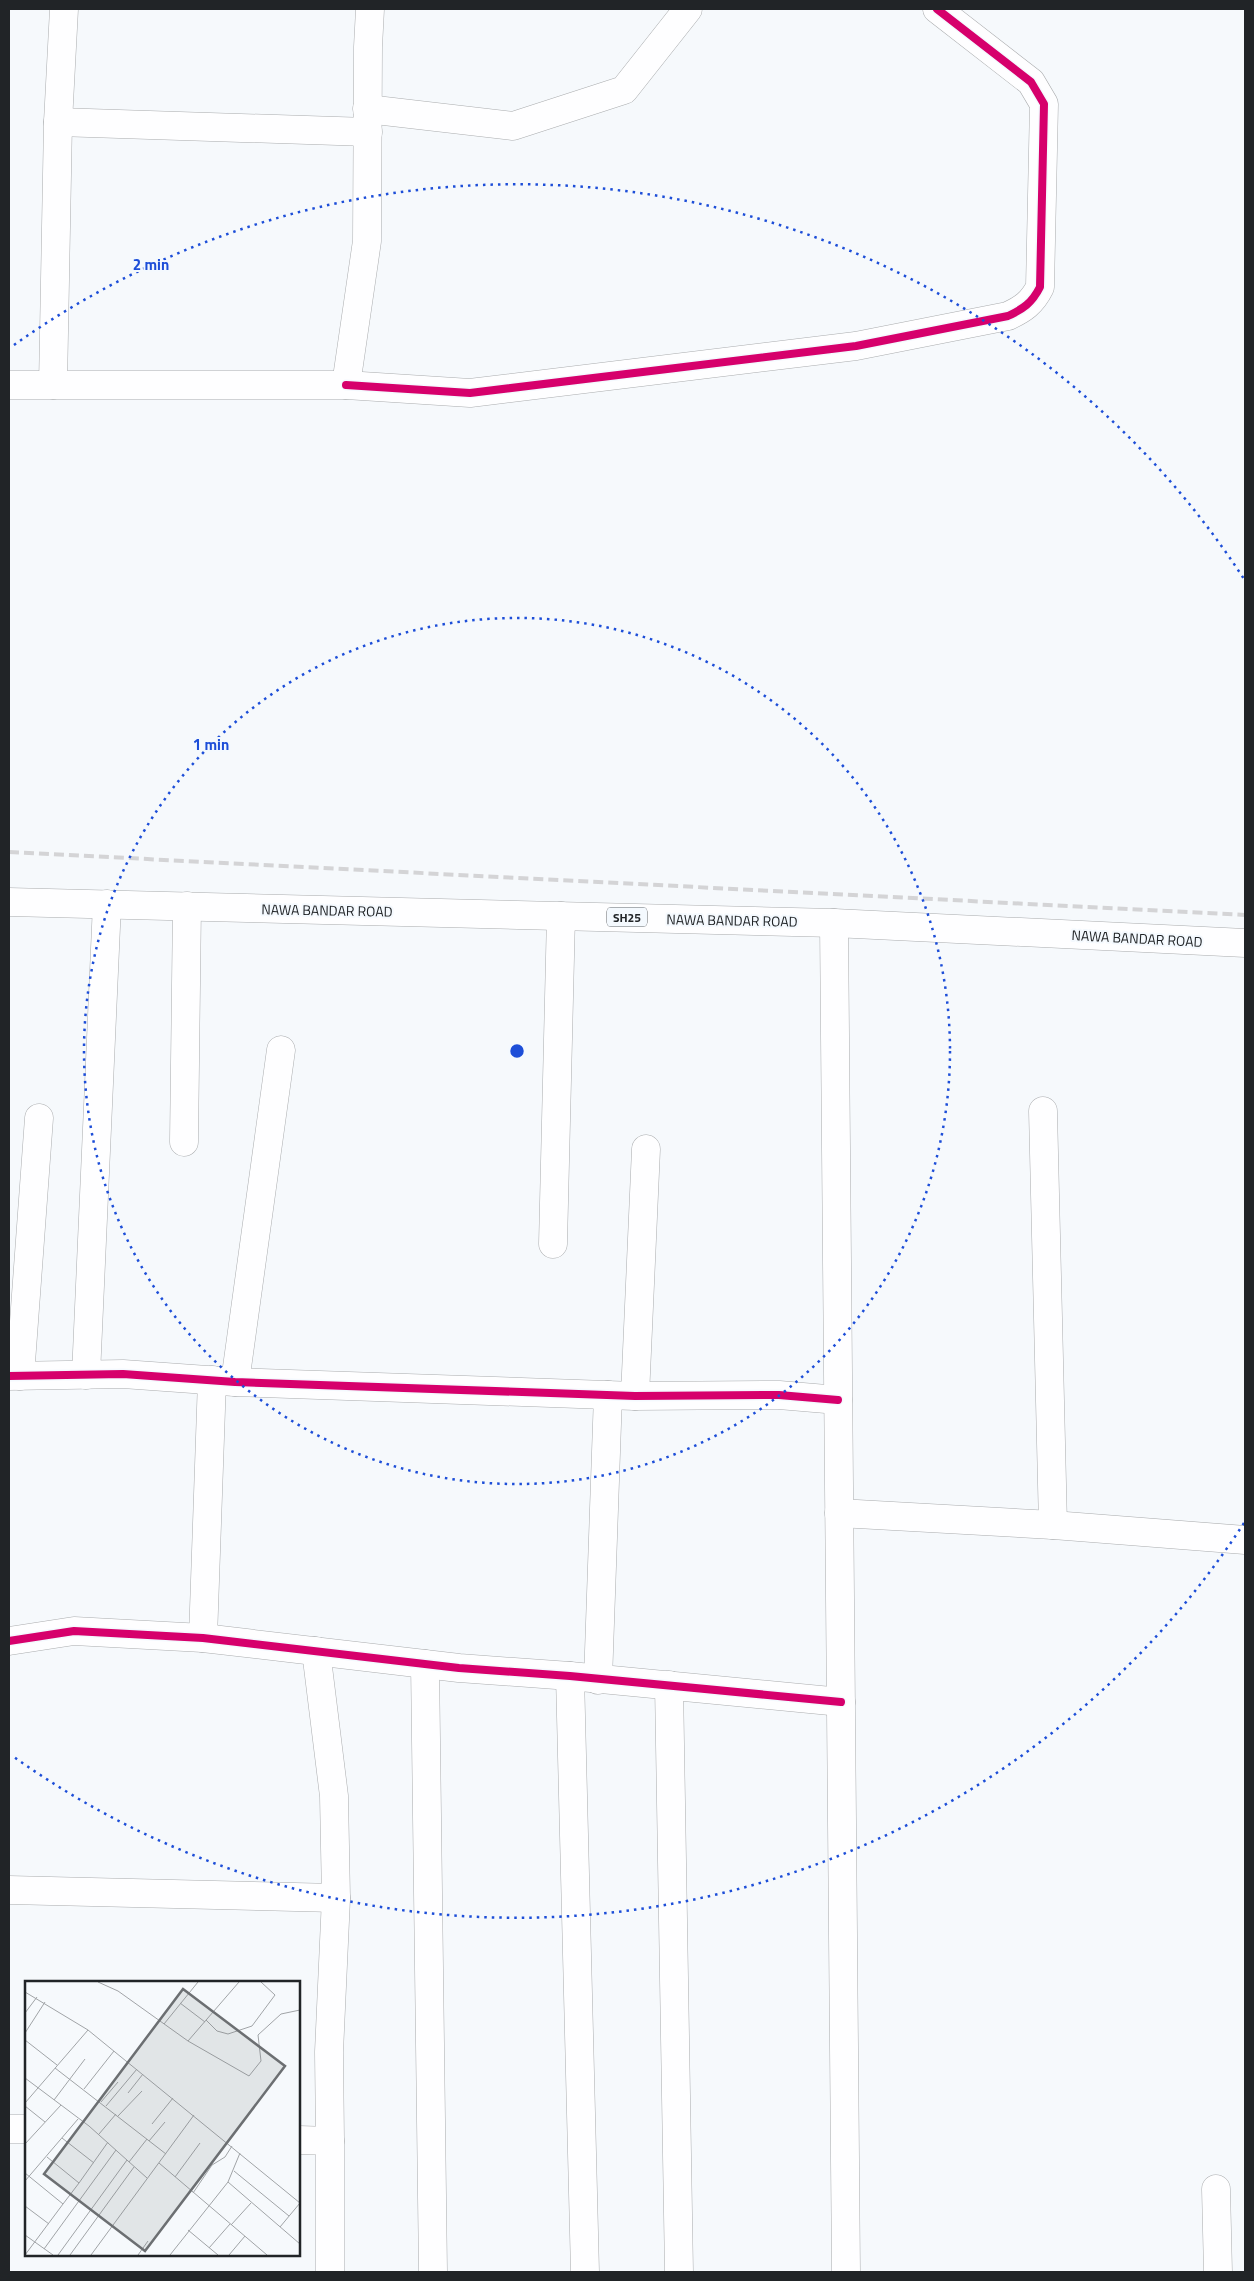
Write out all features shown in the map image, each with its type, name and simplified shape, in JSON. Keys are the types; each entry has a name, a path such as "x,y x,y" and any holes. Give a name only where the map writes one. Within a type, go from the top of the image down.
{"street":[{"path":"53,385 58,122 64,9"},
{"path":"346,385 368,241 370,9"},
{"path":"58,122 368,120 513,126 624,90 688,9"},
{"path":"9,385 346,385 470,393 856,346 1008,316 1023,308 1034,299 1040,287 1044,104 1031,82 936,9"},
{"name":"NAWA BANDAR ROAD","path":"9,902 834,923 1245,943"},
{"path":"86,1375 107,904"},
{"path":"184,1142 187,906"},
{"path":"553,1244 561,916"},
{"path":"834,923 846,2272"},
{"path":"203,1638 224,1381 280,1050"},
{"path":"1042,1110 1052,1525"},
{"path":"39,1118 15,1376 123,1374 224,1381 635,1396 779,1395 838,1400"},
{"path":"635,1396 646,1149"},
{"path":"598,1680 608,1395"},
{"path":"839,1513 1052,1525 1245,1540"},
{"path":"9,1641 74,1632 203,1638 425,1664 841,1702"},
{"path":"316,1651 334,1796 336,1898 329,2052 330,2272"},
{"path":"425,1664 433,2272"},
{"path":"570,1676 585,2272"},
{"path":"669,1685 679,2272"},
{"path":"9,1890 336,1898"},
{"path":"9,2129 25,2130"},
{"path":"300,2140 330,2141"},
{"path":"1216,2189 1218,2272"}],"railway":[{"path":"9,852 1245,915"}],"cycle path":[{"path":"346,385 470,393 856,346 1008,316 1023,308 1034,297 1040,287 1044,104 1031,82 937,9"},
{"path":"9,1376 123,1374 235,1382 635,1396 779,1395 838,1400"},
{"path":"9,1641 74,1631 203,1638 459,1668 570,1676 841,1702"}]}
